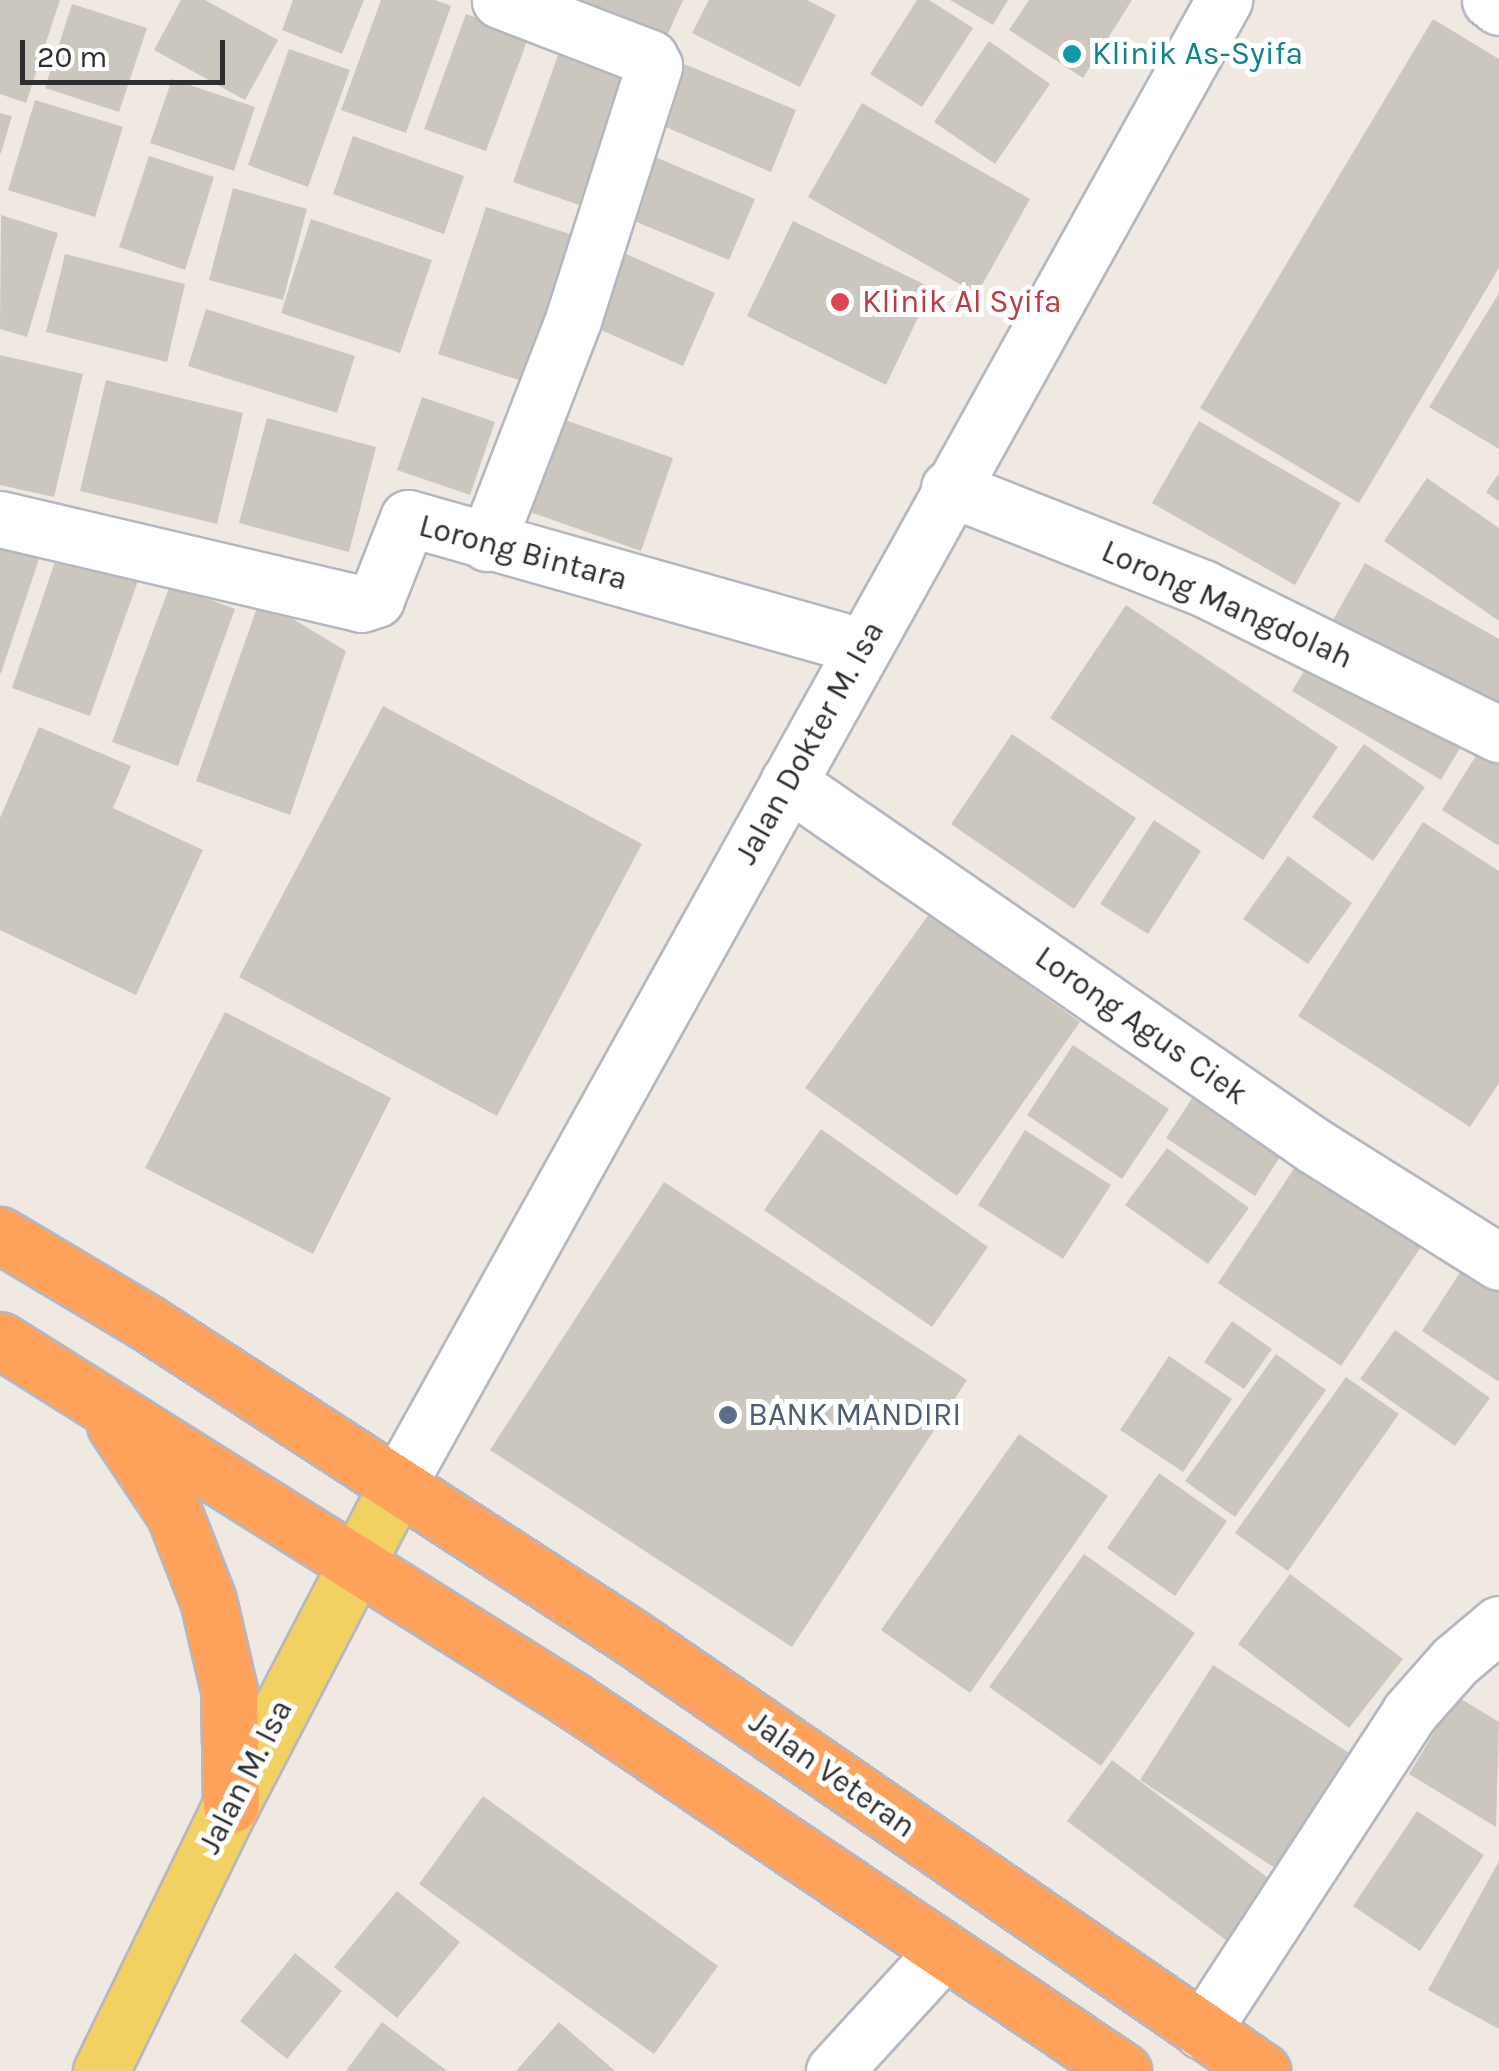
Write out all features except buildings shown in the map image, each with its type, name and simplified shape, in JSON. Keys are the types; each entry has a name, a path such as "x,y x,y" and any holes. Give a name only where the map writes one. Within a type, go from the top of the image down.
{"highway":[{"name":"Jalan Veteran","path":"0,1235 146,1322 633,1638 1262,2071"},
{"path":"0,1340 572,1699 1123,2071"},
{"path":"97,1401 148,1468 174,1512 208,1600 228,1690 231,1805"}],"main road":[{"name":"Jalan M. Isa","path":"100,2071 231,1805 396,1486"}],"street":[{"path":"486,543 573,320 654,66 650,58 500,0"},
{"name":"Jalan Dokter M. Isa","path":"396,1486 1224,0"},
{"path":"1490,0 1499,7"},
{"name":"Lorong Mangdolah","path":"949,488 1203,588 1499,734"},
{"name":"Lorong Bintara","path":"0,520 361,604 376,599 408,518 863,648"},
{"name":"Lorong Agus Ciek","path":"788,782 1316,1147 1499,1262"},
{"path":"1202,2031 1408,1713 1455,1662 1499,1624"},
{"path":"834,2071 944,1951"}],"place":[{"name":"Klinik As-Syifa","path":"1072,54"},
{"name":"Klinik Al Syifa","path":"840,302"},
{"name":"BANK MANDIRI","path":"728,1415"}]}
